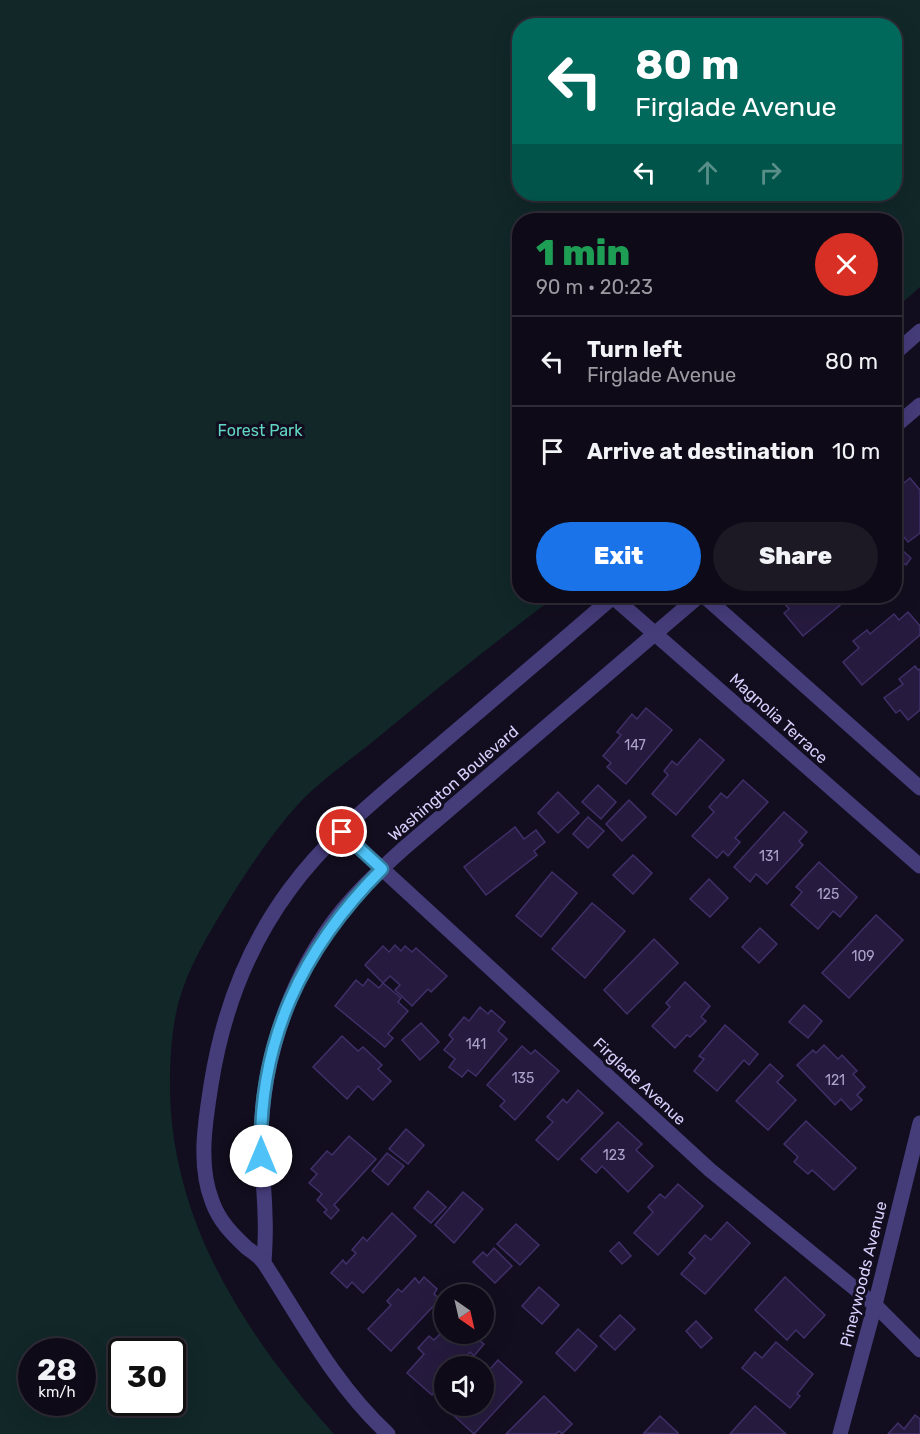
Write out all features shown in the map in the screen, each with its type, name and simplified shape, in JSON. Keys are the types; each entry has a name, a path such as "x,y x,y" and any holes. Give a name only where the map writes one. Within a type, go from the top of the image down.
{"street":[{"path":"902,347 920,332"},
{"path":"902,421 920,405"},
{"path":"388,1434 355,1401 326,1363 264,1262 235,1238 217,1214 207,1188 204,1160 205,1127 213,1070 234,992 249,957 290,889 342,832 606,603"},
{"name":"Magnolia Terrace","path":"622,603 920,866"},
{"name":"Washington Boulevard","path":"264,1262 266,1216 261,1156 262,1112 271,1059 279,1029 301,977 328,928 382,869 691,603"},
{"path":"712,603 920,788"},
{"name":"Firglade Avenue","path":"342,832 710,1170 875,1305 920,1350"},
{"name":"Pineywoods Avenue","path":"840,1434 920,1123"}],"green space":[{"name":"Forest Park","path":"0,0 920,0 920,287 902,303 902,213 512,213 512,603 547,603 443,684 303,799 273,835 229,900 193,964 182,990 176,1014 170,1072 173,1132 183,1181 198,1227 218,1272 243,1315 301,1396 334,1434 0,1434"}],"building":[{"path":"910,478 920,490 920,533 908,542 902,535 902,484"},
{"path":"902,550 911,558 906,565 902,562"},
{"path":"784,603 843,603 803,636 784,613 789,609"},
{"path":"908,612 920,626 920,635 862,685 843,662 859,648 853,641 867,630 870,634 894,614 899,620"},
{"path":"915,666 918,670 920,669 920,710 908,720 900,710 896,713 884,698 903,684 899,679"},
{"path":"646,708 672,730 626,784 607,767 611,763 603,756 621,735 617,732 632,714 637,719"},
{"path":"700,739 724,760 676,815 652,794 668,775 664,771 672,761 677,765"},
{"path":"743,780 768,802 735,838 740,842 728,856 723,851 717,858 692,836 714,812 709,807 721,793 727,798"},
{"path":"598,785 616,802 601,819 582,802"},
{"path":"558,792 579,813 558,833 538,813"},
{"path":"629,800 646,817 622,841 606,824"},
{"path":"784,812 807,832 799,841 803,845 767,884 756,874 750,882 734,867"},
{"path":"588,817 604,831 588,848 573,834"},
{"path":"515,827 524,839 536,830 545,842 534,851 537,855 486,895 464,867"},
{"path":"633,855 652,873 633,894 613,875"},
{"path":"819,862 857,897 840,917 833,911 818,929 791,905 802,892 796,887"},
{"path":"552,872 577,893 541,937 516,916"},
{"path":"709,879 728,898 710,917 690,899"},
{"path":"592,903 625,931 585,978 552,949"},
{"path":"876,915 903,940 849,998 822,973"},
{"path":"760,928 777,944 759,963 742,947"},
{"path":"654,939 678,963 627,1014 604,990"},
{"path":"395,945 401,951 405,946 412,952 416,948 447,976 431,992 428,989 412,1006 395,990 400,985 390,976 383,983 365,965 383,946 389,952"},
{"path":"368,979 379,988 383,983 401,998 398,1002 408,1011 388,1034 393,1038 385,1047 335,1006 356,980 363,986"},
{"path":"685,982 710,1006 701,1017 706,1021 690,1037 687,1035 675,1048 652,1026 670,1007 666,1003"},
{"path":"804,1005 822,1021 808,1038 789,1022"},
{"path":"480,1007 488,1014 491,1010 505,1022 498,1031 507,1039 476,1076 468,1070 462,1077 449,1067 455,1059 444,1050 453,1039 449,1035 464,1017 469,1021"},
{"path":"421,1023 439,1042 420,1060 402,1040"},
{"path":"725,1025 758,1054 749,1065 744,1060 717,1091 694,1071 704,1059 699,1056"},
{"path":"342,1036 358,1051 363,1047 382,1065 378,1069 391,1081 373,1100 358,1086 347,1099 313,1067"},
{"path":"824,1045 838,1059 842,1055 857,1071 853,1074 865,1087 857,1095 862,1100 851,1110 841,1099 835,1105 797,1065 813,1050 816,1053"},
{"path":"522,1046 531,1054 535,1050 559,1071 515,1120 500,1106 505,1101 487,1085"},
{"path":"770,1064 783,1076 777,1082 796,1100 768,1130 736,1101"},
{"path":"578,1090 603,1113 558,1160 536,1140 553,1122 547,1117 563,1099 567,1103"},
{"path":"806,1121 856,1168 834,1190 812,1170 808,1174 794,1162 798,1157 784,1144"},
{"path":"618,1122 642,1144 636,1150 653,1166 628,1192 602,1166 596,1173 581,1159"},
{"path":"406,1129 424,1145 408,1164 389,1149"},
{"path":"349,1136 376,1159 334,1205 339,1210 331,1219 324,1212 327,1210 317,1200 322,1194 309,1183 317,1174 311,1169 327,1151 332,1155"},
{"path":"387,1153 404,1166 388,1185 372,1171"},
{"path":"678,1184 703,1206 658,1255 634,1233 653,1212 648,1207 660,1194 665,1198"},
{"path":"428,1191 446,1207 431,1223 414,1208"},
{"path":"463,1192 483,1209 454,1243 435,1225"},
{"path":"392,1213 416,1236 363,1293 352,1282 347,1288 331,1273 343,1260 346,1264 356,1253 352,1250 363,1237 367,1241"},
{"path":"727,1222 750,1243 705,1294 681,1274 695,1258 689,1253 705,1235 711,1240"},
{"path":"516,1224 539,1245 520,1265 497,1244"},
{"path":"619,1242 631,1256 622,1264 610,1251"},
{"path":"494,1248 512,1266 495,1283 473,1262 483,1252 487,1256"},
{"path":"424,1277 434,1286 434,1305 391,1351 368,1329 391,1305 387,1301 398,1289 402,1292 415,1278 419,1283"},
{"path":"785,1277 825,1315 804,1338 796,1330 787,1340 755,1310"},
{"path":"539,1287 559,1305 542,1324 522,1306"},
{"path":"620,1315 635,1329 615,1350 600,1336"},
{"path":"696,1321 712,1338 701,1348 686,1331"},
{"path":"578,1329 597,1346 575,1371 556,1353"},
{"path":"429,1336 434,1340 434,1344 484,1344 474,1356 470,1352 466,1356 434,1356 434,1393 432,1395 407,1373 424,1354 418,1348"},
{"path":"776,1342 813,1374 797,1394 800,1396 790,1408 742,1368 755,1352 762,1358"},
{"path":"498,1360 522,1382 494,1412 494,1365"},
{"path":"544,1396 572,1424 562,1434 559,1431 556,1434 506,1434"},
{"path":"755,1406 786,1434 730,1434"},
{"path":"915,1415 920,1419 920,1434 888,1434 898,1423 904,1429"},
{"path":"454,1416 491,1416 474,1434"},
{"path":"660,1416 678,1433 677,1434 644,1433"}],"route":[{"path":"261,1156 262,1112 266,1084 279,1029 290,1001 328,928 382,869 342,832"}]}
